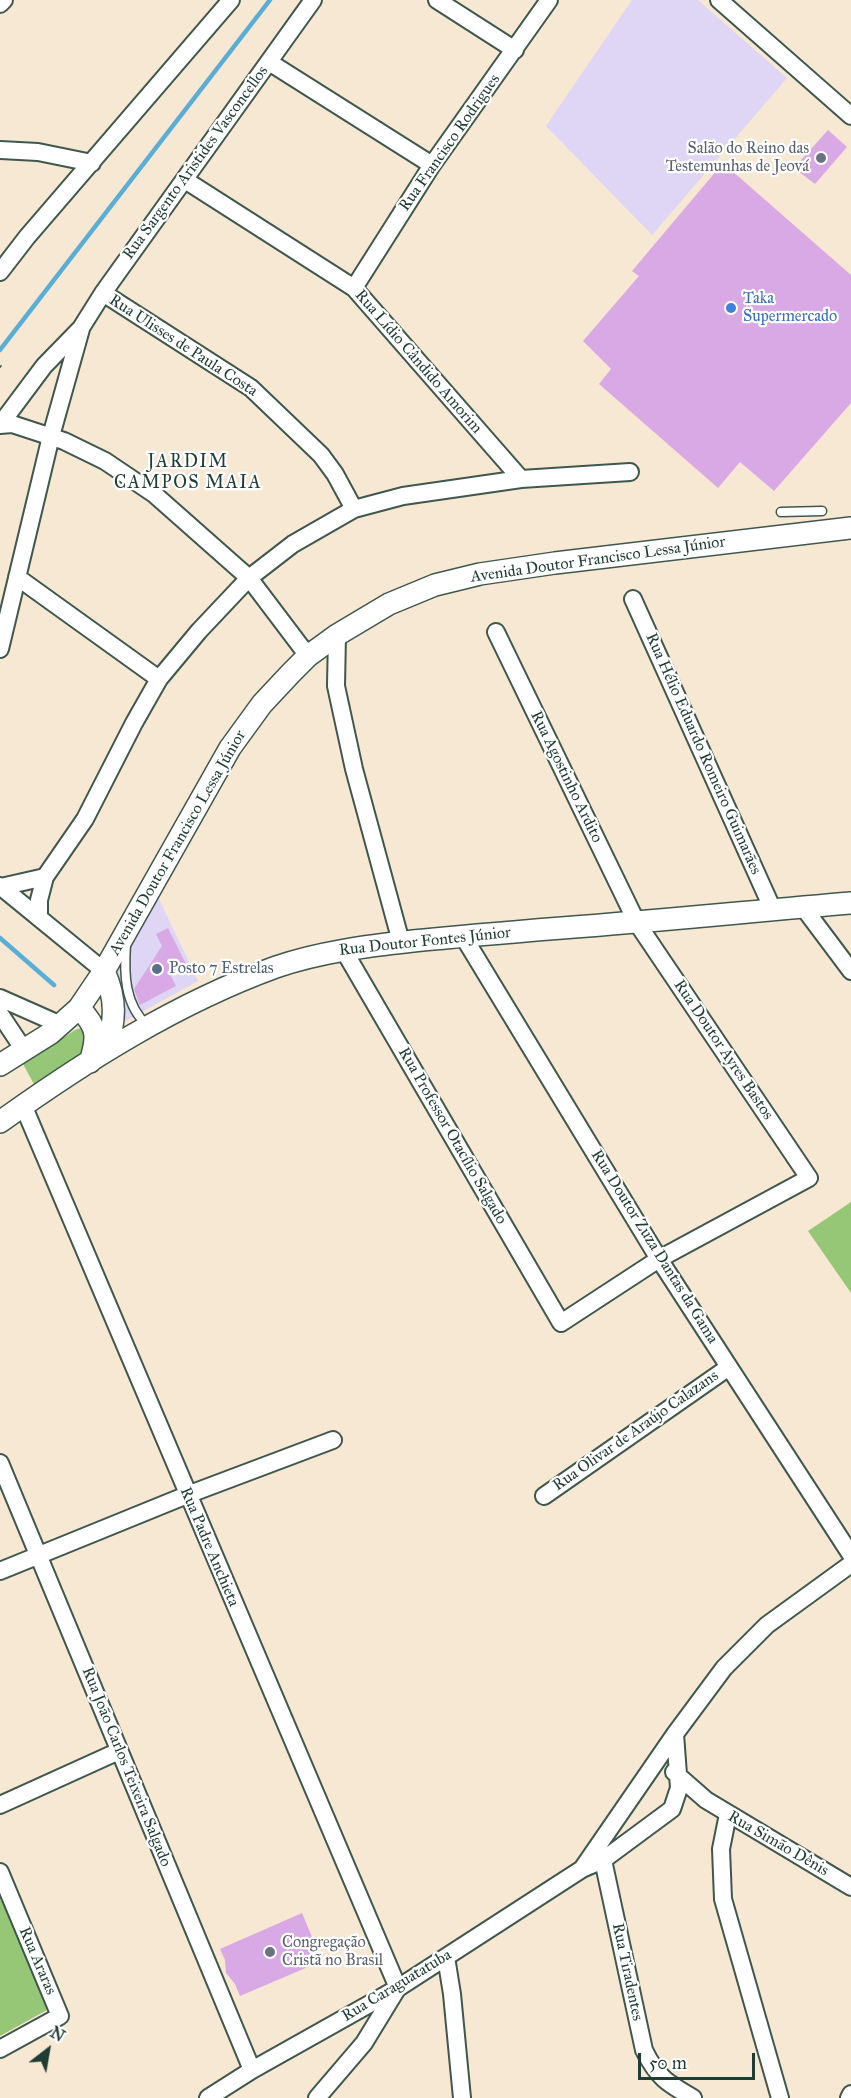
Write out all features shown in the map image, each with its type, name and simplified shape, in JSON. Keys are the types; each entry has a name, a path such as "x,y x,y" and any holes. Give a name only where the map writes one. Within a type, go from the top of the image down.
{"street":[{"path":"0,4 3,0"},
{"path":"0,272 27,237 231,0"},
{"name":"Rua Sargento Aristides Vasconcellos","path":"0,425 44,366 81,328 103,293 313,0"},
{"path":"437,0 515,50"},
{"name":"Rua Francisco Rodrigues","path":"354,288 432,165 549,0"},
{"path":"719,0 851,116"},
{"path":"269,62 432,165"},
{"path":"0,150 38,152 93,163"},
{"name":"Rua Lídio Cândido Amorim","path":"184,180 354,288 521,479"},
{"name":"Rua Ulisses de Paula Costa","path":"103,293 251,388 321,455 335,474 354,509"},
{"name":"Rua Sargento Aristides Vasconcellos","path":"0,649 51,436 81,328"},
{"name":"Rua Sargento Aristides Vasconcellos","path":"0,425 12,424 51,436"},
{"path":"51,436 105,461 154,494 249,578 308,656"},
{"path":"39,918 39,900 45,877 85,819 159,679 199,631 249,578 293,544 354,509 403,496 521,479 630,472"},
{"name":"Avenida Doutor Francisco Lessa Júnior","path":"11,1058 61,1025 79,1008 105,971 230,748 262,704 308,656 337,635 389,604 435,585 480,574 567,561 851,528"},
{"path":"17,577 159,679"},
{"name":"Rua Hélio Eduardo Romeiro Guimarães","path":"633,599 773,910"},
{"name":"Rua Agostinho Ardito","path":"496,632 636,923"},
{"path":"337,635 336,686 354,769 401,942"},
{"path":"1,887 45,877"},
{"path":"1,887 105,971 114,1003 114,1025 108,1050"},
{"name":"Rua Doutor Fontes Júnior","path":"0,1122 28,1101 108,1050 203,997 277,967 343,950 463,936 851,903"},
{"path":"803,907 851,971"},
{"name":"Rua Doutor Ayres Bastos","path":"636,923 809,1178 659,1259"},
{"name":"Rua Doutor Zuza Dantas da Gama","path":"463,936 659,1259 851,1555"},
{"name":"Rua Professor Otacílio Salgado","path":"343,950 561,1323 659,1259"},
{"path":"0,998 61,1025"},
{"path":"79,1008 89,1018 95,1032 96,1042 90,1062"},
{"path":"0,1014 11,1058"},
{"name":"Rua Padre Anchieta","path":"28,1101 187,1495 398,1988"},
{"name":"Rua Olivar de Araújo Calazans","path":"544,1496 729,1367"},
{"path":"0,1571 187,1495 333,1440"},
{"name":"Rua João Carlos Teixeira Salgado","path":"0,1463 252,2070"},
{"name":"Rua Caraguatatuba","path":"600,1853 621,1812 724,1668 766,1625 851,1564"},
{"path":"672,1809 679,1788 675,1734"},
{"path":"0,1805 119,1751"},
{"path":"652,1768 662,1768 678,1774"},
{"name":"Rua Simão Dênis","path":"678,1774 706,1800 851,1887"},
{"path":"672,1809 706,1800"},
{"name":"Rua Caraguatatuba","path":"208,2098 252,2070 398,1988 582,1869 600,1853 638,1834 672,1809"},
{"path":"621,1812 627,1826 638,1834"},
{"path":"728,1814 721,1849 723,1899 780,2098"},
{"name":"Rua Tiradentes","path":"600,1853 644,2050 653,2070 674,2087 693,2098"},
{"name":"Rua Araras","path":"0,1872 60,2016 0,2049"},
{"path":"446,1957 462,2098"},
{"path":"317,2098 364,2043 398,1988"},
{"path":"340,2020 352,2025 359,2032 364,2043"}],"lane":[{"path":"781,512 822,511"},
{"path":"127,931 125,974 128,996 136,1013 149,1026"}],"path":[{"path":"0,366 4,369"}],"shaded area":[{"path":"632,0 698,0 787,78 652,235 546,126"},
{"path":"158,897 198,981 122,1023 122,987 117,968"}],"green space":[{"path":"81,1028 87,1032 85,1053 36,1088 23,1064"},
{"path":"851,1202 851,1293 808,1231"},
{"path":"0,1885 47,2010 0,2036"}],"building":[{"name":"Salão do Reino das Testemunhas de Jeová","path":"828,130 847,147 815,184 794,168"},
{"name":"Taka Supermercado","path":"723,163 851,275 851,403 774,491 740,462 718,488 599,384 611,369 583,341 639,276 632,271"},
{"path":"168,928 187,966 170,974 176,986 140,1005 134,989 162,946 156,934"},
{"name":"Congregação Cristã no Brasil","path":"302,1913 322,1961 240,1996 235,1984 226,1973 225,1960 220,1949"}],"waterway":[{"path":"0,350 270,0"},
{"path":"0,938 54,985"}],"place":[{"name":"Salão do Reino das Testemunhas de Jeová","path":"821,158"},
{"name":"Taka Supermercado","path":"731,308"},
{"name":"Posto 7 Estrelas","path":"157,969"},
{"name":"Congregação Cristã no Brasil","path":"270,1952"}],"district":[{"name":"JARDIM CAMPOS MAIA","path":"188,473"}]}
